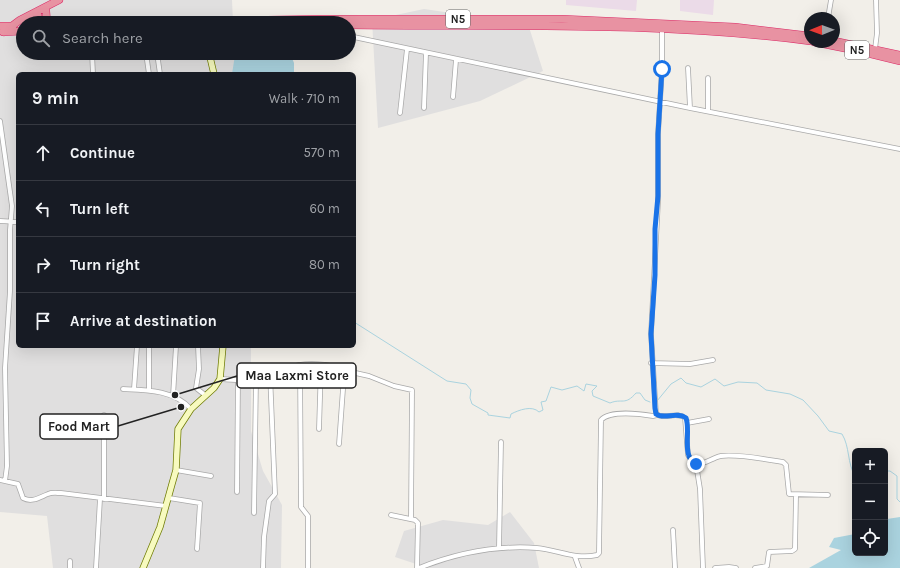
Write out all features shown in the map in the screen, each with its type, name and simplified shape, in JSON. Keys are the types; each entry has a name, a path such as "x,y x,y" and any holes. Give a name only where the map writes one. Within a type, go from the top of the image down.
{"highway":[{"path":"38,16 58,1"},
{"path":"33,16 58,1"},
{"path":"46,11 46,16"},
{"name":"N5","path":"356,21 562,19 735,27 804,35"},
{"name":"N5","path":"356,25 524,25 662,29 752,34 804,41"},
{"path":"12,29 16,27"},
{"path":"1,30 16,28"},
{"name":"N5","path":"840,42 900,55"},
{"name":"N5","path":"840,47 900,61"}],"main road":[{"path":"210,60 213,72"},
{"path":"143,568 168,506 176,470 178,429 191,409 204,395 214,388 220,379 223,348"}],"street":[{"path":"829,12 831,0"},
{"path":"875,49 878,33 876,0"},
{"path":"657,415 651,363 651,334 658,196 658,134 661,102 662,29"},
{"path":"356,38 456,60 690,108 900,149"},
{"path":"400,113 407,49"},
{"path":"424,108 426,53"},
{"path":"92,60 93,72"},
{"path":"147,60 148,72"},
{"path":"158,60 160,72"},
{"path":"453,97 456,60"},
{"path":"688,68 690,108"},
{"path":"708,78 708,111"},
{"path":"0,120 12,206 10,291 5,368 7,466 2,480 18,484 23,498 26,500 40,499 52,493 168,506"},
{"path":"0,221 16,222"},
{"path":"134,389 137,348"},
{"path":"148,348 149,390"},
{"path":"173,396 176,348"},
{"path":"198,348 199,369 196,388 204,395"},
{"path":"651,363 690,364 713,360"},
{"path":"220,379 256,379 300,365 330,365 342,370 369,376 394,386 412,390 411,519"},
{"path":"300,365 301,507 308,516 308,568"},
{"path":"319,429 321,365"},
{"path":"339,444 344,375 342,370"},
{"path":"263,568 264,537 269,501 275,494 270,374"},
{"path":"254,513 257,405 256,379"},
{"path":"237,492 238,380"},
{"path":"123,388 149,390 173,396 191,409"},
{"path":"391,515 411,519 418,523 418,568 457,556 499,548 538,548 575,557 595,556 599,553 601,420 609,416 626,414 683,416 687,423 688,455 692,462 696,464 721,456 746,457 783,462 786,465 788,493 796,495 828,495"},
{"path":"96,568 102,499 104,415"},
{"path":"687,423 709,419"},
{"path":"499,548 501,442"},
{"path":"696,464 699,486 703,568"},
{"path":"176,470 211,476"},
{"path":"755,568 767,566 768,554 770,552 792,551 795,549 796,495"},
{"path":"169,498 200,503 197,548"},
{"path":"673,530 675,568"},
{"path":"575,557 579,568"},
{"path":"70,561 70,568"},
{"path":"715,568 729,566 736,568"}],"shaded area":[{"path":"0,0 232,0 233,16 16,16 16,60 236,60 237,72 16,72 16,348 251,348 251,431 263,471 282,505 281,568 53,568 47,516 0,512"},
{"path":"566,0 637,0 636,11 566,5"},
{"path":"680,0 714,0 713,15 680,11"},
{"path":"424,9 528,24 543,71 480,101 378,128 372,20"},
{"path":"510,512 534,543 539,568 428,568 395,557 404,531 443,520 488,525"}],"water":[{"path":"234,60 293,60 294,63 294,72 232,72"},
{"path":"900,517 900,568 809,568 841,550 829,547 834,538 852,535 852,556 888,556 888,519"}],"waterway":[{"path":"356,323 447,381 466,384 471,390 470,398 472,404 488,413 488,415 510,418 511,414 525,409 533,409 539,412 543,410 541,402 546,401 551,387 562,390 577,386 584,391 586,384 597,386 592,391 593,396 610,403 626,401 636,393 640,393 645,400 650,402"},
{"path":"657,401 671,384 681,378 686,383 701,387 715,379 724,386 738,382 757,383 766,390 790,394 803,400 818,416 829,431 842,434 845,439 852,471"},
{"path":"888,471 897,476 897,499 900,502"}],"place":[{"name":"Maa Laxmi Store","path":"175,395"},
{"name":"Food Mart","path":"181,407"}],"route":[{"path":"662,69 662,97 658,134 658,208 655,229 655,275 651,334 655,408 656,414 659,416 679,415 686,418 688,430 688,455 692,462 696,464"}]}
